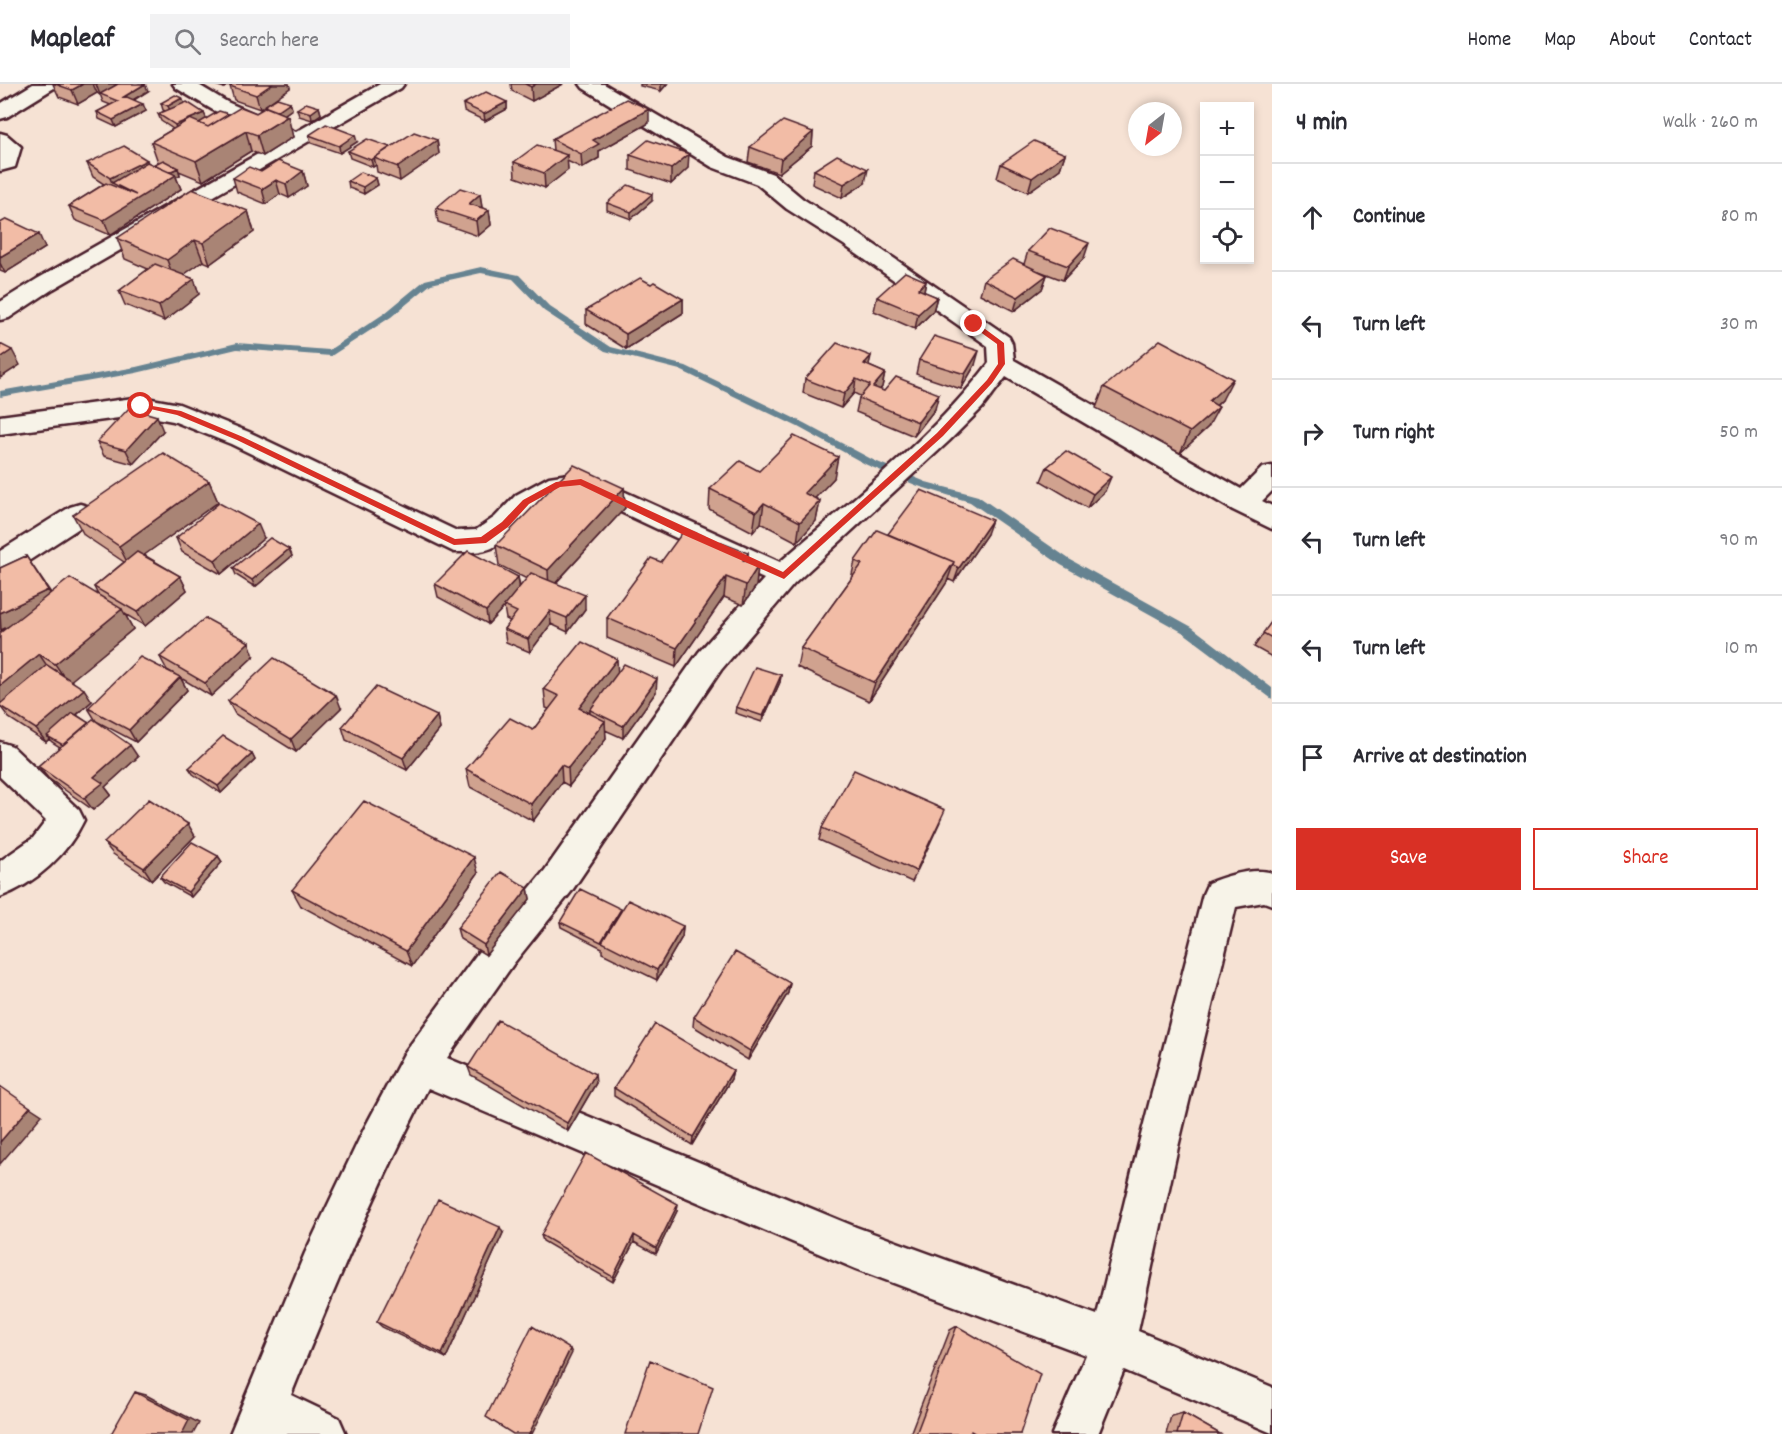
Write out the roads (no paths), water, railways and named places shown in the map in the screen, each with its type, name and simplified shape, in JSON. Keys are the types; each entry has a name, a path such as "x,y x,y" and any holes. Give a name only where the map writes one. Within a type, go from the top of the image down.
{"street":[{"path":"0,113 47,84"},
{"path":"183,84 220,106 297,140"},
{"path":"0,313 45,284 394,84"},
{"path":"323,1434 259,1420 320,1268 378,1143 419,1065 501,951 558,881 710,661 784,576 973,402 1002,364 1000,343 852,240 795,204 765,179 720,162 590,84"},
{"path":"0,139 10,147 7,162 0,165"},
{"path":"1002,364 1272,519"},
{"path":"0,425 141,406 178,413 240,438 454,542 483,540 505,524 526,502 559,484 581,482 784,576"},
{"path":"1243,503 1272,475"},
{"path":"0,565 80,514"},
{"path":"0,756 67,820 45,849 0,881"},
{"path":"1075,1434 1113,1343 1158,1147 1221,894 1264,886 1272,889"},
{"path":"419,1065 856,1248 1113,1343 1272,1410"}],"waterway":[{"path":"0,394 136,370 237,346 331,353 388,315 428,282 481,270 516,277 547,309 608,349 683,368 801,425 871,463 922,484 974,499 1065,562 1188,630 1272,694"}]}
